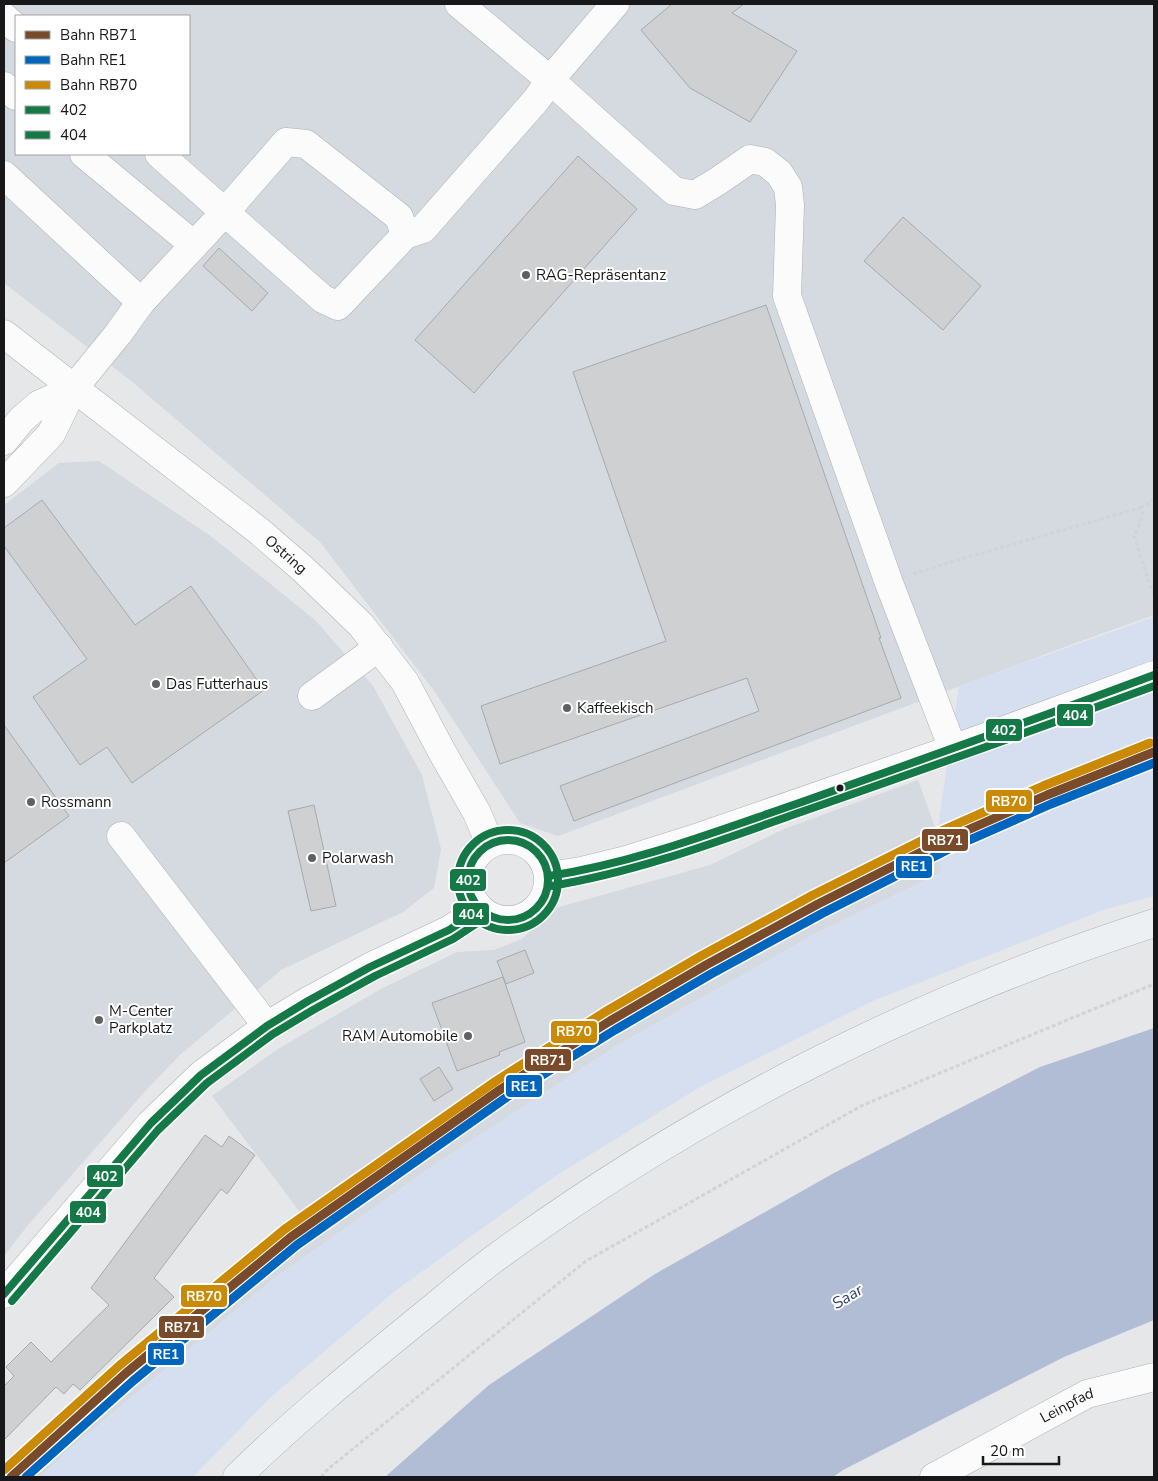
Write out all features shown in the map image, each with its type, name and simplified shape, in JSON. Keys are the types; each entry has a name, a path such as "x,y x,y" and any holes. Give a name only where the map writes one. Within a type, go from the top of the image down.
{"main road":[{"path":"237,1477 313,1407 496,1258 553,1217 662,1147 732,1105 819,1059 902,1020 1092,942 1154,923"}],"street":[{"path":"459,4 550,80 674,191 696,195 750,159 765,162 779,173 788,187 790,205 788,296 888,583 953,749"},
{"path":"160,155 323,299 338,306 405,235 423,229 538,99 550,80 615,4"},
{"path":"4,17 15,27"},
{"path":"4,86 15,95"},
{"path":"4,483 51,434 74,389 141,302 225,212 286,142 306,144 399,217 405,235"},
{"path":"85,155 194,245"},
{"path":"4,175 141,302"},
{"name":"Ostring","path":"4,334 259,531 304,570 361,625 405,682 477,813 490,844"},
{"path":"4,441 21,420 38,405 74,389"},
{"path":"312,696 379,647"},
{"path":"548,876 581,871 626,860 702,836 953,749 1154,675"},
{"path":"121,836 267,1026"},
{"path":"502,840 516,840 538,852 545,863 548,876 548,889 544,901 535,911 524,918 513,921 490,917 480,910 472,899 468,887 468,874 472,862 480,851 490,844 502,840"},
{"path":"4,1294 112,1166 201,1075 267,1026 370,967 449,930 480,910"},
{"name":"Leinpfad","path":"934,1477 1087,1394 1154,1377"}],"path":[{"path":"925,570 1140,508 1154,500"},
{"path":"1140,508 1143,515 1134,538 1154,593"},
{"path":"321,1477 586,1261 864,1105 1154,984"}],"shaded area":[{"path":"4,4 1154,4 1154,615 558,836 520,823 435,692 320,542 130,380 4,283"},
{"path":"99,461 212,537 315,620 373,686 422,775 441,849 434,888 403,912 281,970 181,1054 147,1089 28,1225 4,1256 4,505 59,463"},
{"path":"1154,617 1154,896 1106,909 873,1001 700,1087 554,1177 395,1291 270,1398 193,1477 40,1477 66,1452 272,1280 437,1163 618,1045 817,933 942,872 937,833 959,686"},
{"path":"918,780 937,833 942,872 817,933 618,1045 437,1163 272,1280 66,1452 40,1477 4,1477 4,1467 41,1430 244,1256 300,1212 212,1096 278,1049 381,989 457,952 494,950 522,939 552,909 710,865 784,829"}],"water":[{"name":"Saar","path":"1154,1028 1154,1320 1064,1357 843,1470 833,1477 385,1477 489,1385 655,1274 834,1173 1040,1067"}],"building":[{"path":"672,4 744,4 732,13 797,51 750,122 690,88 641,30"},
{"name":"RAG-Repräsentanz","path":"578,156 637,209 474,393 415,340"},
{"path":"903,217 981,286 943,330 864,261"},
{"path":"219,248 268,293 252,311 203,266"},
{"path":"766,305 901,698 574,821 560,786 759,711 747,678 500,764 481,706 666,641 573,372"},
{"name":"Das Futterhaus","path":"42,500 135,625 191,586 264,690 132,783 107,747 80,765 33,697 87,659 4,546 4,528"},
{"name":"Rossmann","path":"4,725 69,816 4,863"},
{"name":"Polarwash","path":"314,805 336,906 311,911 288,811"},
{"path":"525,950 534,973 506,984 497,961"},
{"name":"RAM Automobile","path":"503,977 525,1042 499,1052 500,1055 457,1071 432,1003"},
{"path":"439,1067 453,1089 434,1101 420,1079"},
{"path":"205,1135 222,1147 229,1136 255,1155 227,1194 221,1189 154,1278 174,1297 80,1390 73,1384 64,1394 56,1387 4,1440 4,1386 14,1376 6,1367 31,1342 51,1362 109,1305 91,1288"}],"rail line":[{"name":"RB70","path":"4,1470 120,1365 285,1229 496,1081 605,1012 701,956 813,895 941,831 1043,786 1150,743"},
{"name":"RB71","path":"11,1477 126,1373 291,1237 501,1089 610,1021 706,965 818,904 945,840 1047,795 1154,752"},
{"name":"RE1","path":"26,1477 133,1381 297,1245 507,1097 615,1030 711,974 823,913 949,849 1051,804 1154,763"}],"transit line":[{"name":"402","path":"549,876 644,855 707,835 933,756 1154,675"},
{"name":"404","path":"551,886 615,873 709,844 1154,686"},
{"name":"404","path":"508,830 527,833 544,844 555,861 558,880 555,899 544,916 527,927 508,930 489,927 472,916 461,899 458,880 461,861 472,844 489,833 508,830"},
{"name":"402","path":"500,840 516,840 537,851 548,872 548,880 548,888 537,909 516,920 500,920 486,914 474,902 468,888 468,872 474,858 486,846 500,840"},
{"name":"402","path":"4,1294 151,1123 201,1075 267,1026 308,1001 370,967 449,930 480,910"},
{"name":"404","path":"12,1301 158,1130 207,1083 273,1034 313,1010 375,976 453,939 485,918"}],"place":[{"name":"RAG-Repräsentanz","path":"526,275"},
{"name":"Das Futterhaus","path":"156,684"},
{"name":"Kaffeekisch","path":"567,708"},
{"name":"Rossmann","path":"31,802"},
{"name":"Polarwash","path":"312,858"},
{"name":"M-Center Parkplatz","path":"99,1020"},
{"name":"RAM Automobile","path":"468,1036"}]}
